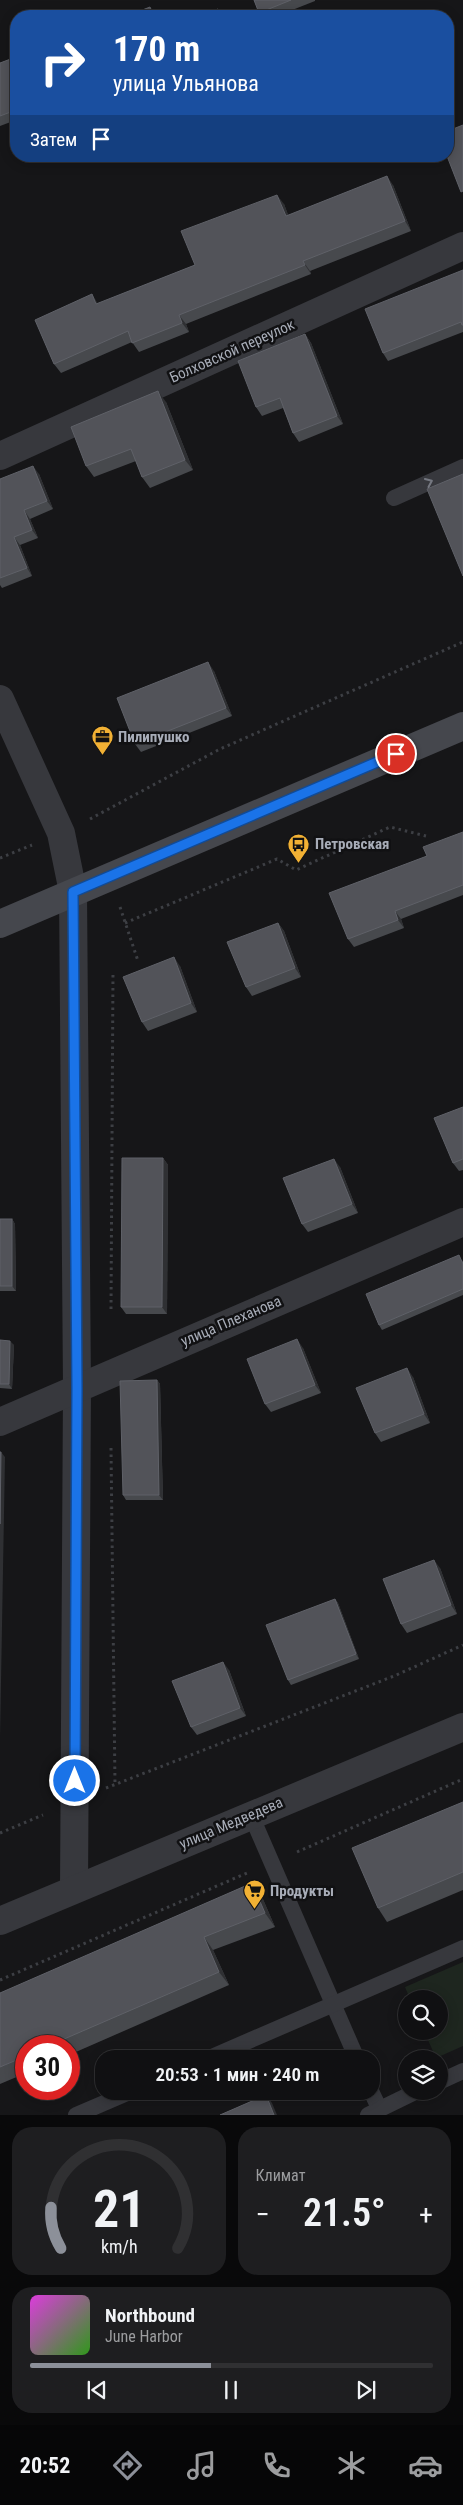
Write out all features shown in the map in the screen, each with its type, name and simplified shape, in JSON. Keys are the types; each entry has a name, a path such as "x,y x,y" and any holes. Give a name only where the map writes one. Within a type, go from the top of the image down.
{"main road":[{"path":"0,924 463,726"}],"street":[{"name":"Болховской переулок","path":"0,456 463,246"},
{"path":"0,699 61,833 73,892 77,1388 74,1889"},
{"name":"улица Плеханова","path":"0,1422 463,1222"},
{"name":"улица Медведева","path":"0,1922 74,1889 463,1726"}],"lane":[{"path":"394,498 463,467"},
{"path":"251,1815 353,2050"},
{"path":"228,2050 463,1948"},
{"path":"448,2078 463,2071"},
{"path":"76,2115 111,2100"},
{"path":"373,2111 398,2100"}],"path":[{"path":"0,858 61,833 220,749 463,642"},
{"path":"125,923 277,859 296,870 390,827 426,836"},
{"path":"0,1833 75,1800 394,1676 463,1645"},
{"path":"0,1980 463,1779"}],"shaded area":[{"path":"463,1962 463,2046 448,2053 448,2050 432,2050 428,2040 448,2040 448,1990 406,1990 405,1987"}],"building":[{"path":"254,0 291,0 266,10 258,10"},
{"path":"10,59 10,112 0,116 0,63"},
{"path":"463,125 463,191 461,192 449,162 454,162 454,129"},
{"path":"387,176 405,221 303,261 305,265 179,315 182,323 132,343 128,331 54,364 35,320 92,294 96,304 195,265 181,231 277,195 286,216"},
{"path":"463,270 463,325 461,322 383,353 365,309"},
{"path":"305,334 337,416 293,433 280,398 256,407 238,361"},
{"path":"158,391 185,460 142,477 131,449 86,466 71,427"},
{"path":"33,466 47,501 24,510 32,530 14,537 27,568 0,578 0,479"},
{"path":"463,474 463,576 427,489"},
{"path":"208,662 226,708 135,744 117,698"},
{"path":"463,832 463,885 395,911 398,920 348,939 329,893 427,856 423,847"},
{"path":"278,923 295,968 246,987 227,942"},
{"path":"174,957 191,1003 142,1022 123,977"},
{"path":"463,1107 463,1159 453,1163 434,1118"},
{"path":"122,1158 163,1158 162,1307 121,1307"},
{"path":"334,1159 352,1204 302,1224 283,1178"},
{"path":"0,1219 12,1219 12,1286 0,1286"},
{"path":"459,1255 463,1264 463,1289 379,1325 366,1294"},
{"path":"297,1339 315,1385 265,1404 247,1359"},
{"path":"0,1340 10,1341 9,1384 0,1384"},
{"path":"407,1368 424,1414 375,1433 356,1388"},
{"path":"157,1380 159,1495 123,1495 120,1381"},
{"path":"0,1452 1,1452 0,1524"},
{"path":"434,1560 451,1605 401,1624 383,1579"},
{"path":"335,1599 356,1654 288,1680 266,1625"},
{"path":"223,1662 240,1708 191,1727 172,1681"},
{"path":"463,1802 463,1872 378,1908 352,1848"},
{"path":"252,1883 265,1913 204,1937 219,1972 73,2035 15,2035 15,2061 0,2067 0,1993"},
{"path":"254,2100 268,2100 274,2115 220,2115"}],"place":[{"name":"Пилипушко","path":"102,756"},
{"name":"Петровская","path":"299,863"},
{"name":"Продукты","path":"254,1910"}],"route":[{"path":"75,1781 77,1388 73,892 396,754"}]}
